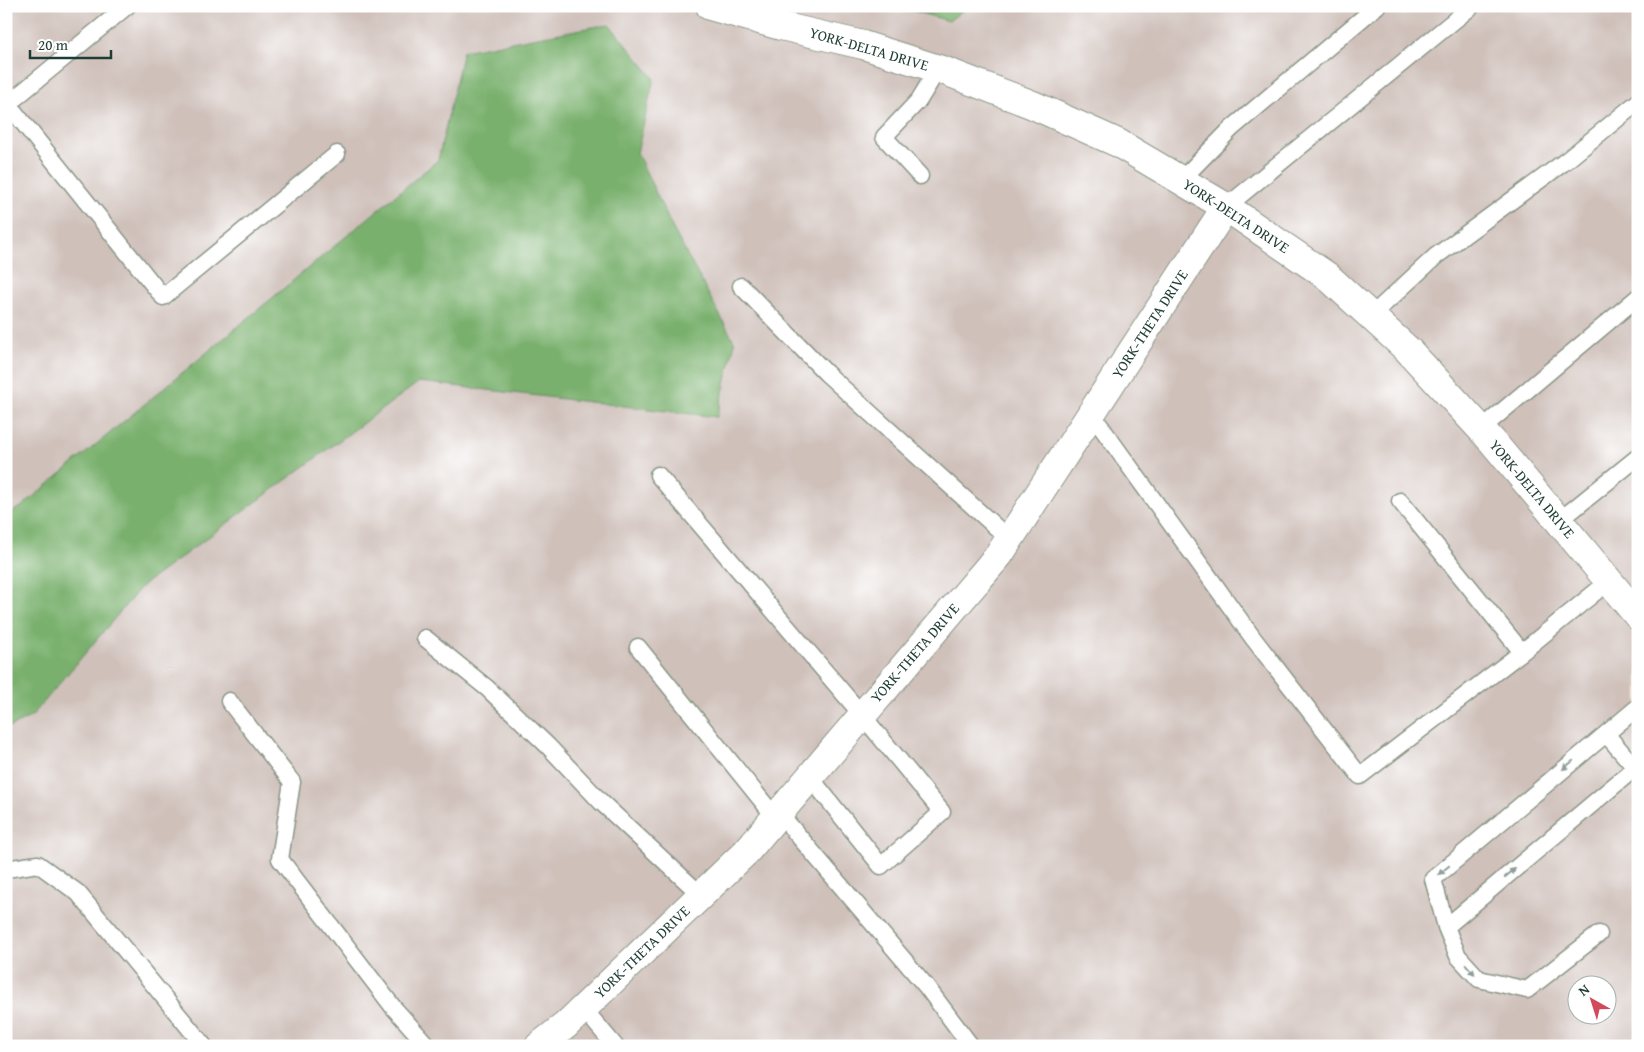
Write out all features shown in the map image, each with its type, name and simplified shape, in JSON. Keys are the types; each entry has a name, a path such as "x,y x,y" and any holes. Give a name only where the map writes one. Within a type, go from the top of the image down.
{"street":[{"name":"YORK-DELTA DRIVE","path":"710,6 780,26 863,45 938,69 1033,106 1118,143 1226,207 1326,276 1409,351 1481,429 1609,581 1635,606"},
{"name":"YORK-THETA DRIVE","path":"539,1046 566,1025 746,852 999,556 1226,207"}],"lane":[{"path":"127,6 8,104 163,297 337,154"},
{"path":"1181,180 1232,129 1377,6"},
{"path":"1226,207 1472,6"},
{"path":"920,176 884,137 919,100 938,69"},
{"path":"1371,316 1436,256 1567,160 1638,102"},
{"path":"740,286 826,373 1010,539"},
{"path":"1481,429 1638,297"},
{"path":"1092,413 1253,638 1360,776 1522,652 1609,581"},
{"path":"1559,522 1638,457"},
{"path":"658,475 942,812 881,866 810,777"},
{"path":"1400,501 1522,652"},
{"path":"425,638 487,688 548,746 601,802 701,895"},
{"path":"638,647 777,815 926,986 972,1046"},
{"path":"229,701 292,782 280,859 393,1006 428,1046"},
{"path":"1599,934 1527,990 1479,979 1458,956 1446,927 1433,879 1638,707"},
{"path":"1446,927 1637,770 1606,734"},
{"path":"6,869 38,864 78,893 204,1046"},
{"path":"583,1008 615,1046"}],"shaded area":[{"path":"6,6 1638,6 1638,1046 6,1046"}],"green space":[{"path":"896,6 968,6 949,21"},
{"path":"609,24 654,78 637,153 672,227 735,343 717,417 419,382 142,586 32,716 6,729 6,515 21,507 438,160 463,51"}]}
